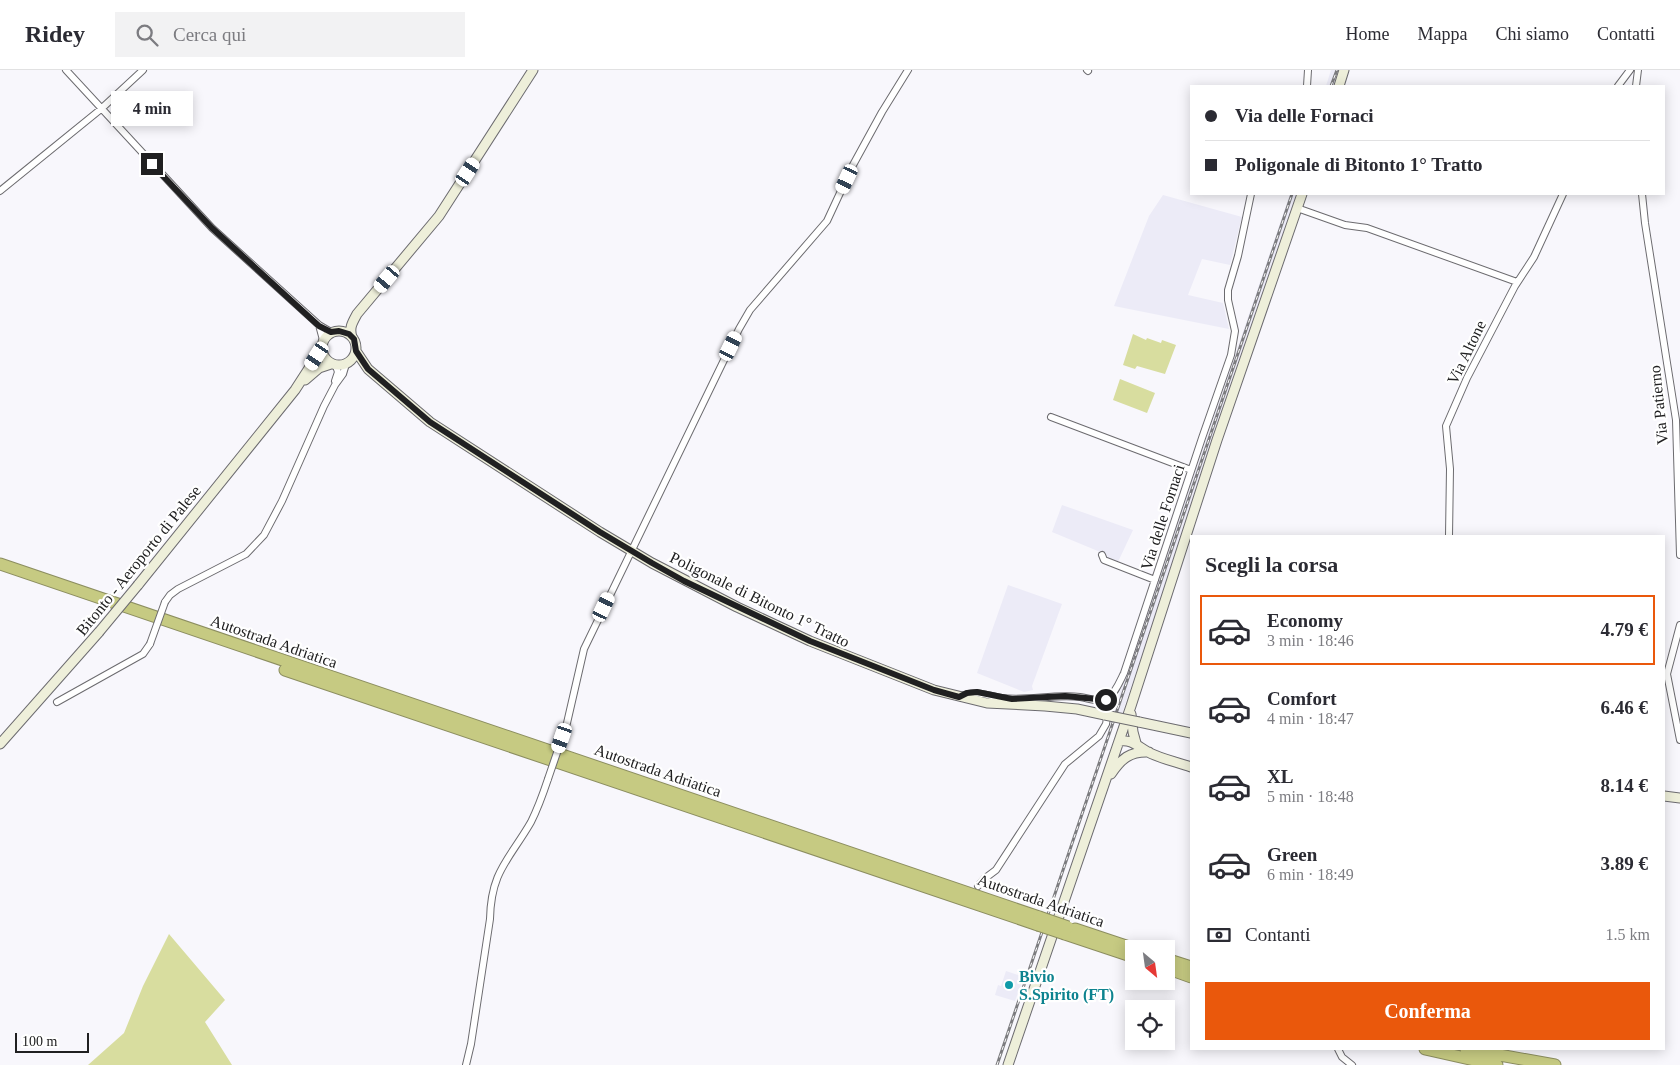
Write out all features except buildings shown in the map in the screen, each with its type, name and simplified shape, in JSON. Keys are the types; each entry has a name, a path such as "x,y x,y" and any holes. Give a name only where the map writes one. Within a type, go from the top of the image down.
{"highway":[{"name":"Autostrada Adriatica","path":"0,564 1038,921"},
{"name":"Autostrada Adriatica","path":"0,572 386,704 1038,921 1125,946"},
{"name":"Autostrada Adriatica","path":"1066,930 1125,953"},
{"path":"1175,962 1190,967"},
{"path":"1175,971 1190,977"},
{"path":"1430,1050 1497,1065"},
{"path":"1472,1050 1555,1065"}],"main road":[{"path":"295,390 317,356 322,343 357,314 439,216 533,70"},
{"path":"1338,85 1344,70"},
{"path":"1008,1065 1131,706 1218,440 1302,195"},
{"path":"348,363 356,351 356,344 350,331 357,314"},
{"path":"333,332 344,332 352,337"},
{"path":"322,343 323,356 333,365"},
{"path":"356,351 368,369"},
{"path":"295,390 319,368 348,363 368,369"},
{"name":"Poligonale di Bitonto 1° Tratto","path":"368,369 430,422 600,532 684,581 810,641 934,690 959,697 987,703 1077,709 1190,733"},
{"name":"Bitonto - Aeroporto di Palese","path":"1,743 99,632 295,390"},
{"path":"1131,706 1132,732 1137,748"},
{"path":"1119,741 1125,746 1137,748 1190,767"},
{"path":"1105,782 1118,764 1137,748"},
{"path":"1665,796 1680,798"}],"street":[{"path":"66,70 212,228 319,326 333,332"},
{"path":"0,191 101,109 143,70"},
{"path":"466,1065 471,1044 490,919 490,900 496,877 531,822 540,803 568,723 584,649 750,310 827,221 861,150 908,70"},
{"path":"1307,85 1308,70"},
{"path":"1619,85 1630,70"},
{"path":"1636,85 1638,70"},
{"name":"Via delle Fornaci","path":"978,886 984,878 996,870 1066,764 1099,736 1106,724 1112,694 1124,673 1234,344 1235,331 1228,300 1228,290 1238,256 1251,195"},
{"name":"Via Altone","path":"1449,535 1450,469 1446,426 1467,378 1517,282 1534,257 1563,195"},
{"name":"Via Patierno","path":"1642,195 1676,420 1680,555"},
{"path":"1297,208 1345,225 1366,228 1517,282"},
{"path":"319,326 322,343"},
{"path":"334,385 343,374 348,363"},
{"path":"57,702 143,654 150,644 165,602 170,595 246,554 264,535 282,502 334,385 338,372 333,365"},
{"path":"1051,417 1191,470"},
{"path":"1102,555 1104,560 1155,580"},
{"path":"1680,625 1667,674 1680,740"},
{"path":"959,697 967,693 977,692 1012,699 1065,696 1106,700 1112,694"},
{"path":"1338,1050 1342,1057 1352,1065"}],"shaded area":[{"path":"1331,70 1340,70 1335,85 1326,85"},
{"path":"1163,195 1242,217 1230,265 1202,259 1188,295 1223,303 1229,329 1114,306 1149,216"},
{"path":"1290,195 1298,195 1122,714 1113,712"},
{"path":"1062,505 1133,530 1117,564 1108,560 1105,554 1052,532"},
{"path":"1008,585 1062,604 1032,686 1033,690 1024,692 977,673"},
{"path":"1006,971 1024,977 1015,1001 995,995 998,985 1001,986"}],"green space":[{"path":"1133,334 1146,340 1147,338 1161,343 1162,340 1176,345 1165,374 1137,366 1135,369 1123,365"},
{"path":"1120,379 1155,393 1147,413 1113,400"},
{"path":"169,934 225,1000 205,1022 232,1065 88,1065 124,1033 143,986"}],"railway":[{"path":"1331,85 1337,70"},
{"path":"997,1065 1292,195"}],"place":[{"name":"Bivio S.Spirito (FT)","path":"1009,985"}],"route":[{"path":"152,164 212,228 319,326 331,332 339,331 349,334 354,339 356,351 368,369 430,422 600,532 684,581 810,641 934,690 959,697 967,693 977,692 1012,699 1065,696 1106,700"}]}
